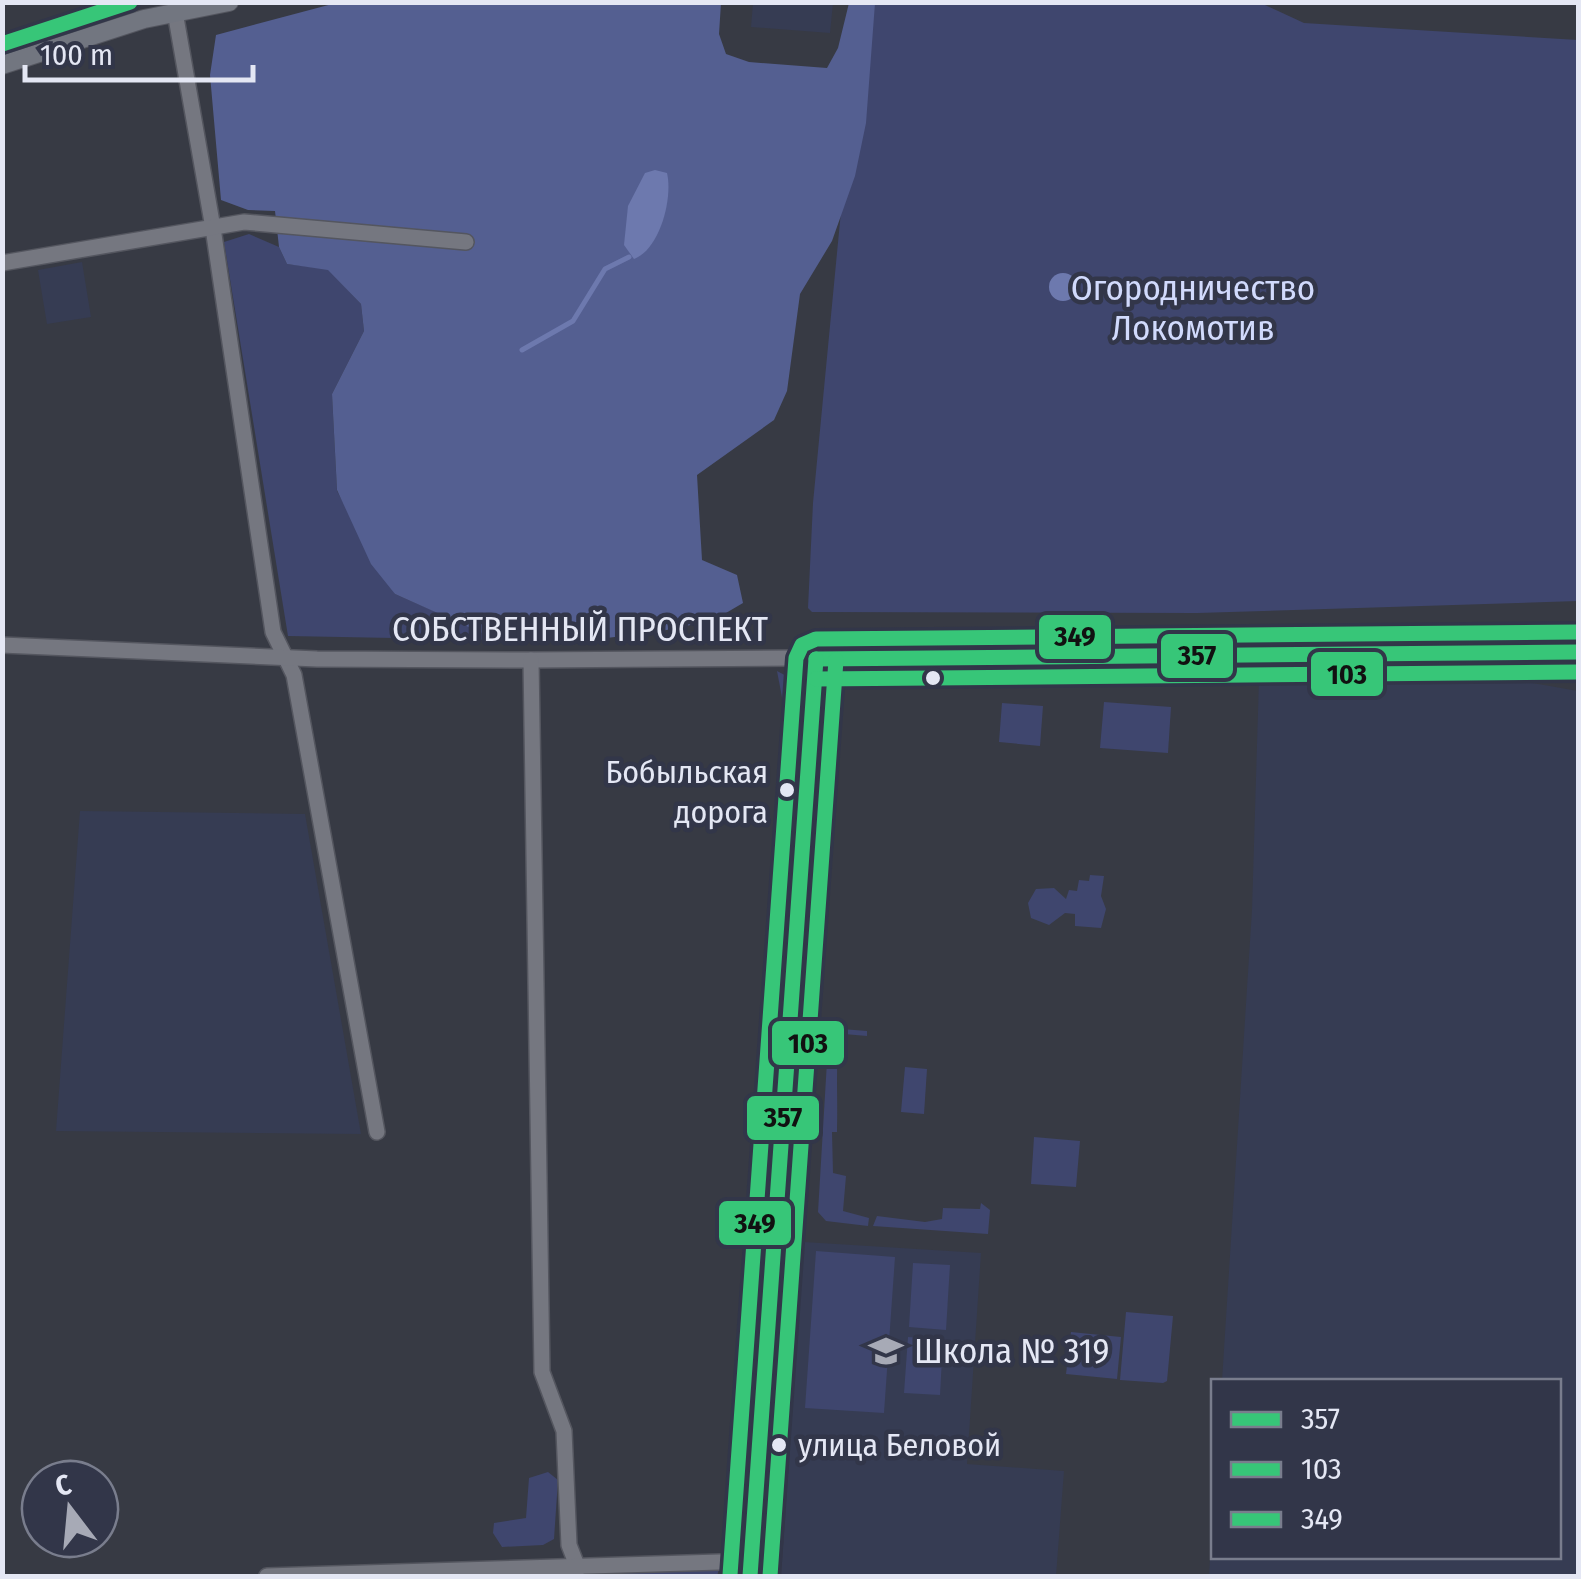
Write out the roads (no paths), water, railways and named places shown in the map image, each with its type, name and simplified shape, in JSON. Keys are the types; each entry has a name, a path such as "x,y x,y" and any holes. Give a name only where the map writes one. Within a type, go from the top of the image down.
{"main road":[{"path":"2,65 175,12 229,2"}],"street":[{"path":"175,12 273,632 294,675 377,1132"},
{"path":"2,263 244,222 466,242"},
{"name":"СОБСТВЕННЫЙ ПРОСПЕКТ","path":"2,645 284,658 531,660 1578,652"},
{"path":"266,1576 751,1569 816,659"},
{"path":"531,660 542,1372 564,1431 569,1545 576,1570"}],"waterway":[{"path":"522,350 573,321 605,269 629,257"}],"place":[{"name":"Бобыльская дорога","path":"787,790"},
{"name":"Школа № 319","path":"886,1351"},
{"name":"улица Беловой","path":"779,1445"}],"park label":[{"name":"Огородничество Локомотив","path":"1193,308"}]}
